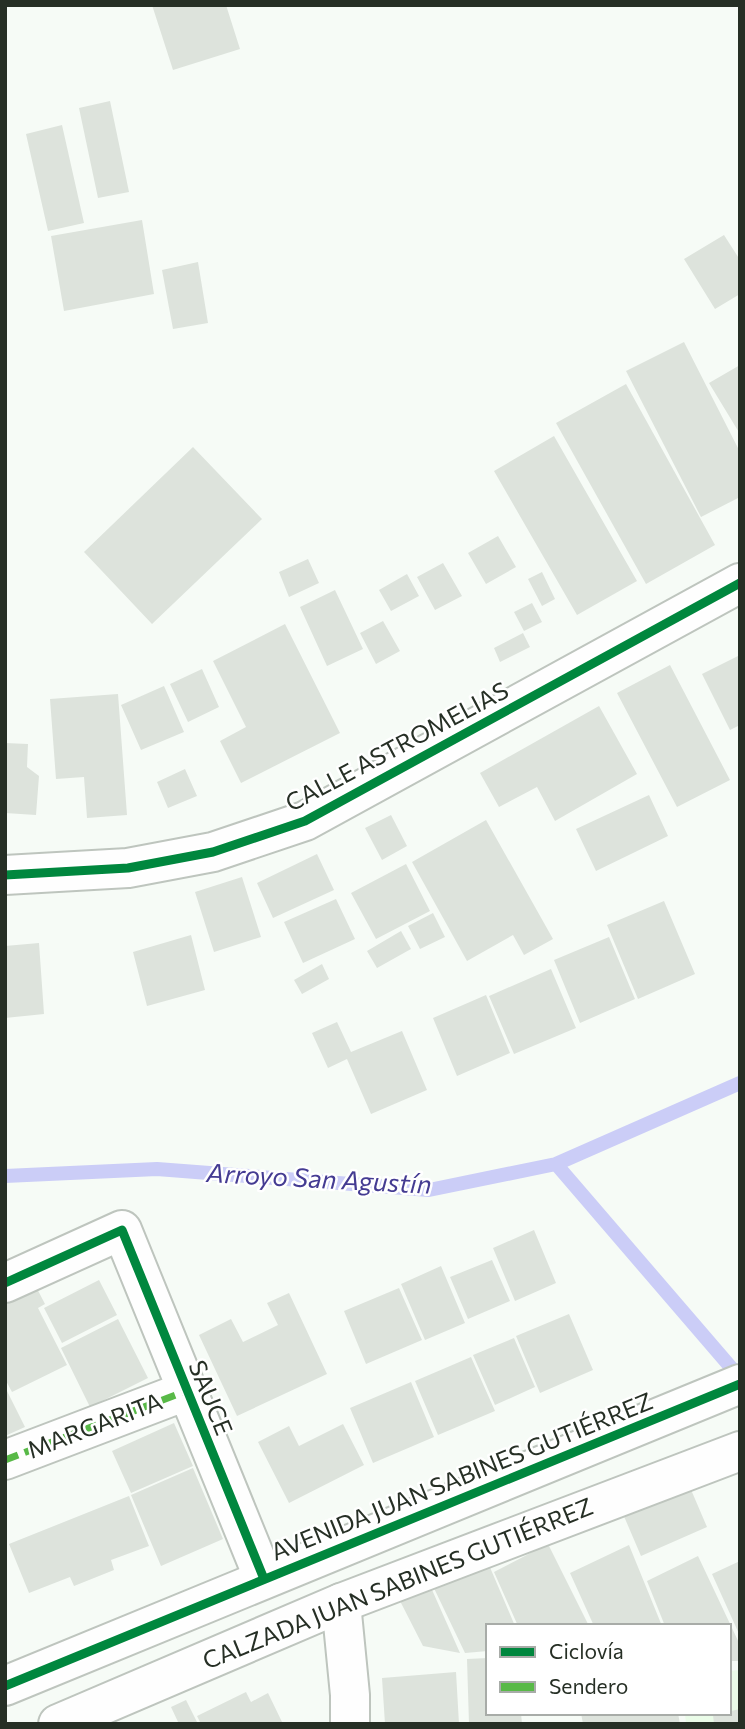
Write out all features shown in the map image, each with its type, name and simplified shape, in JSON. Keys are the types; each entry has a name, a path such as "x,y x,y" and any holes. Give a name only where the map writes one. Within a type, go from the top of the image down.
{"street":[{"name":"CALLE ASTROMELIAS","path":"5,875 128,868 213,852 304,821 740,583"},
{"name":"SAUCE","path":"5,1283 122,1230 264,1579"},
{"name":"AVENIDA JUAN SABINES GUTIÉRREZ","path":"5,1686 731,1388"},
{"name":"MARGARITA","path":"5,1460 186,1391"},
{"name":"CALZADA JUAN SABINES GUTIÉRREZ","path":"58,1724 341,1603 740,1451"},
{"path":"486,1488 513,1536"},
{"path":"341,1603 351,1724"}],"shaded area":[{"path":"740,1670 740,1724 686,1724 685,1715 731,1715 731,1671"}],"building":[{"path":"152,5 226,5 240,49 173,70"},
{"path":"110,101 129,192 98,198 79,108"},
{"path":"62,125 84,223 48,231 26,134"},
{"path":"142,220 154,294 64,311 51,236"},
{"path":"724,235 740,260 740,294 715,309 684,259"},
{"path":"198,262 208,323 173,329 162,270"},
{"path":"684,342 740,452 740,497 701,517 626,371"},
{"path":"740,365 740,434 709,383"},
{"path":"626,384 715,545 646,584 556,423"},
{"path":"554,436 637,581 577,615 494,471"},
{"path":"193,447 262,519 152,624 84,552"},
{"path":"498,536 516,567 486,584 468,553"},
{"path":"308,559 319,583 289,597 279,572"},
{"path":"443,563 462,596 435,610 417,577"},
{"path":"542,572 555,599 542,606 528,579"},
{"path":"407,574 419,596 391,611 379,590"},
{"path":"335,590 363,649 327,666 300,607"},
{"path":"532,603 542,622 524,631 514,612"},
{"path":"383,621 400,651 376,664 360,633"},
{"path":"285,624 340,733 241,783 220,741 246,727 213,661"},
{"path":"523,633 530,647 500,662 494,648"},
{"path":"740,655 740,725 730,730 702,674"},
{"path":"670,665 730,780 677,807 617,693"},
{"path":"202,669 219,707 188,722 170,684"},
{"path":"164,686 184,732 141,750 121,705"},
{"path":"118,694 127,815 87,818 84,777 56,779 50,699"},
{"path":"599,706 637,774 555,821 537,787 499,807 480,773"},
{"path":"5,743 28,744 27,767 39,776 36,815 5,813"},
{"path":"185,769 197,796 168,808 157,782"},
{"path":"649,795 668,836 596,871 576,829"},
{"path":"391,815 407,846 382,860 365,828"},
{"path":"486,820 553,939 524,955 513,935 467,961 412,862"},
{"path":"317,854 334,890 273,918 257,883"},
{"path":"406,864 430,911 376,939 351,893"},
{"path":"242,877 261,937 214,952 195,892"},
{"path":"336,899 355,939 303,963 284,922"},
{"path":"664,901 695,974 638,999 607,925"},
{"path":"433,913 445,937 420,949 408,926"},
{"path":"401,931 411,949 377,968 367,951"},
{"path":"191,935 205,990 147,1006 133,952"},
{"path":"609,937 635,999 580,1023 554,960"},
{"path":"39,943 44,1014 5,1018 5,946"},
{"path":"322,964 329,979 302,994 294,980"},
{"path":"551,969 576,1028 514,1054 489,996"},
{"path":"486,995 510,1053 457,1076 433,1018"},
{"path":"337,1022 351,1052 402,1031 427,1090 371,1114 347,1059 328,1068 312,1033"},
{"path":"534,1230 556,1283 515,1301 493,1248"},
{"path":"492,1260 510,1301 468,1319 450,1277"},
{"path":"441,1266 465,1323 425,1340 401,1284"},
{"path":"32,1279 45,1304 38,1308 67,1365 12,1392 5,1379 5,1293"},
{"path":"99,1280 117,1315 62,1343 44,1308"},
{"path":"399,1288 422,1340 366,1364 344,1311"},
{"path":"289,1293 327,1374 237,1416 199,1335 231,1319 243,1342 278,1325 267,1303"},
{"path":"569,1314 593,1370 540,1393 516,1336"},
{"path":"118,1319 148,1378 90,1407 61,1348"},
{"path":"514,1338 535,1387 495,1405 473,1355"},
{"path":"471,1357 495,1411 438,1435 415,1381"},
{"path":"411,1382 434,1437 373,1463 350,1408"},
{"path":"5,1387 25,1427 5,1436"},
{"path":"174,1423 193,1466 131,1493 112,1451"},
{"path":"343,1424 364,1465 289,1503 258,1442 289,1426 299,1446"},
{"path":"193,1468 223,1539 161,1566 131,1495"},
{"path":"689,1485 707,1527 641,1556 623,1514"},
{"path":"129,1496 149,1546 111,1560 114,1570 74,1586 70,1577 29,1593 9,1544"},
{"path":"548,1544 588,1624 517,1624 494,1572"},
{"path":"629,1545 661,1624 593,1624 570,1573"},
{"path":"698,1556 730,1624 664,1624 647,1581"},
{"path":"486,1558 514,1624 486,1624 486,1651 465,1653 431,1582"},
{"path":"740,1561 740,1636 712,1574"},
{"path":"429,1583 460,1653 423,1646 399,1599"},
{"path":"731,1626 740,1645 740,1661 731,1661"},
{"path":"486,1658 486,1715 521,1715 522,1724 469,1724 467,1659"},
{"path":"456,1672 459,1724 385,1724 382,1678"},
{"path":"246,1692 251,1702 268,1693 283,1724 201,1724 197,1716"},
{"path":"186,1700 198,1724 179,1724 171,1707"},
{"path":"740,1709 740,1724 714,1724 713,1715 731,1715 731,1711"},
{"path":"581,1715 678,1715 680,1724 583,1724"}],"waterway":[{"name":"Arroyo San Agustín","path":"5,1176 157,1169 429,1190 556,1164 740,1083"},
{"path":"556,1164 740,1378"}],"marked path":[{"path":"5,1460 186,1391"}],"cycle path":[{"path":"5,875 128,868 213,852 305,821 740,583"},
{"path":"5,1283 122,1230 264,1579"},
{"path":"5,1686 740,1384"}]}
